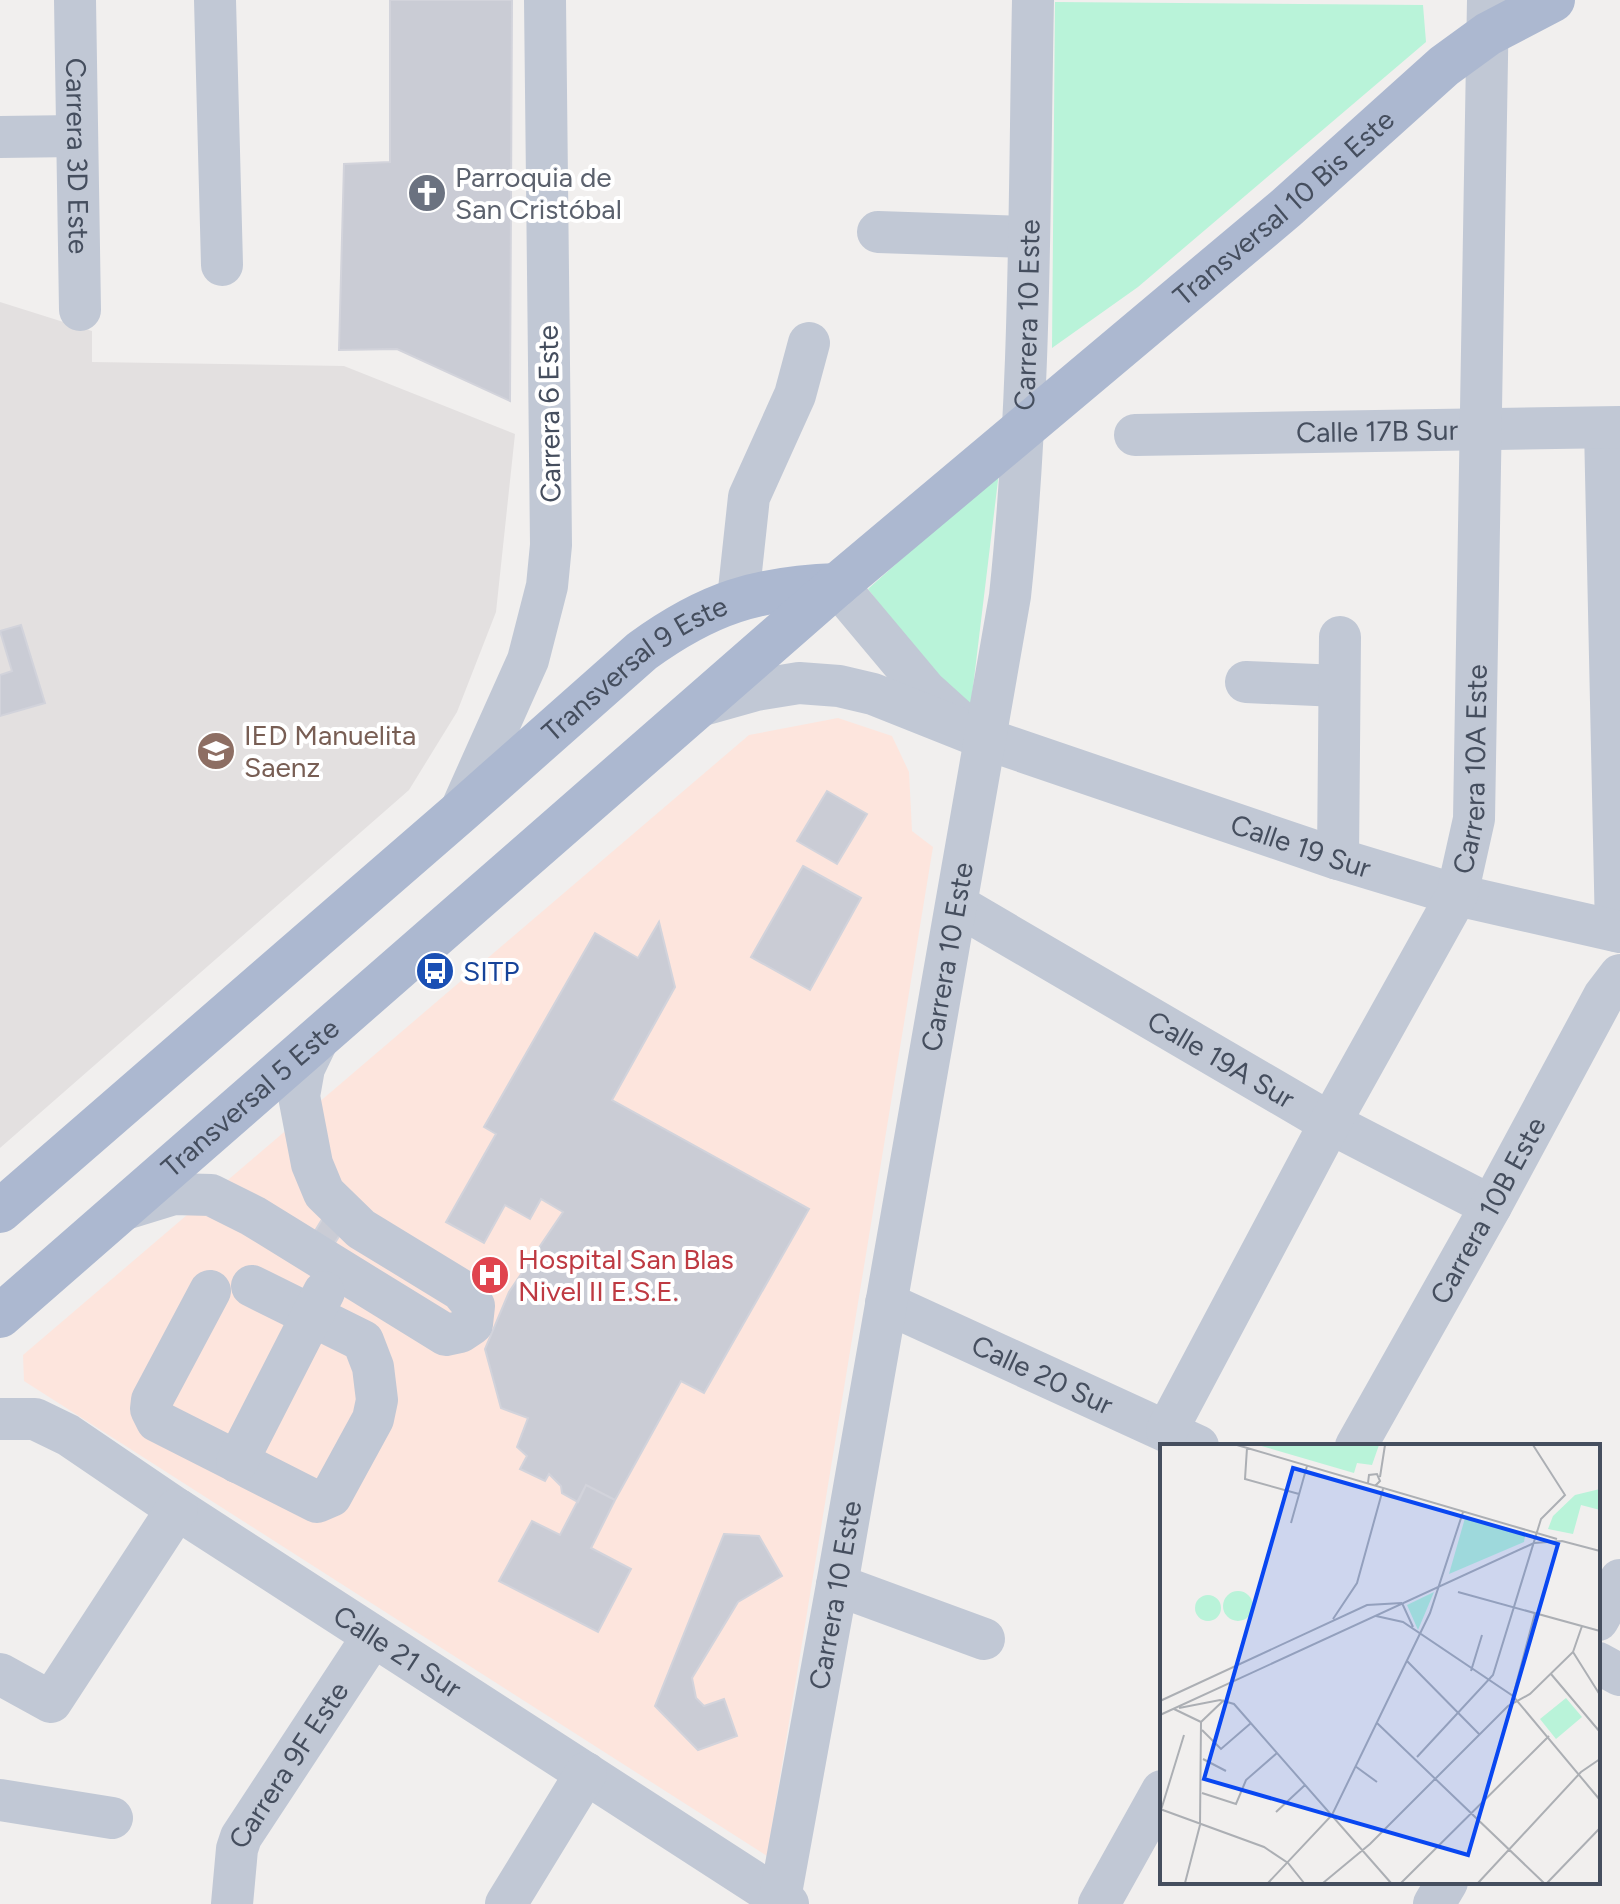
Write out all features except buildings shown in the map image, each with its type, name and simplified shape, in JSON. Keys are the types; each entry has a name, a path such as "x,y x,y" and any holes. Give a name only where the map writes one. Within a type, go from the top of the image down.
{"main road":[{"name":"Transversal 10 Bis Este","path":"1024,427 1286,208 1444,66 1488,17 1553,0"},
{"name":"Transversal 9 Este","path":"501,880 837,585 1024,427"},
{"name":"Transversal 9 Este","path":"460,812 642,651 683,623 738,599 793,586 837,585"},
{"path":"0,1211 460,812"},
{"name":"Transversal 5 Este","path":"0,1316 501,880"}],"street":[{"name":"Carrera 3D Este","path":"75,0 80,310"},
{"path":"215,0 222,265"},
{"name":"Carrera 6 Este","path":"460,812 528,660 538,627 551,545 545,0"},
{"name":"Carrera 10 Este","path":"783,1902 1010,596 1024,427 1033,0"},
{"name":"Carrera 10A Este","path":"1183,1438 1330,1123 1457,895 1474,819 1488,17"},
{"path":"0,137 77,136"},
{"path":"878,232 1028,237"},
{"path":"738,599 749,497 795,395 809,343"},
{"path":"1612,427 1618,932"},
{"name":"Calle 17B Sur","path":"1135,435 1612,427"},
{"name":"Calle 19 Sur","path":"837,585 925,690 943,708 986,739"},
{"path":"1338,859 1340,637"},
{"path":"1246,682 1339,686"},
{"name":"Calle 19 Sur","path":"699,706 756,690 799,683 839,686 873,694 986,739 1338,859 1457,895 1618,932"},
{"name":"Calle 19A Sur","path":"957,905 1330,1123 1491,1206"},
{"name":"Carrera 10B Este","path":"1357,1444 1604,996 1620,975"},
{"path":"122,1210 174,1194 211,1195 253,1216 446,1335 460,1332 472,1324 474,1306 461,1290 361,1229 324,1193 309,1151 299,1096 304,1068 318,1039"},
{"path":"237,1462 336,1269 361,1229"},
{"path":"210,1291 152,1400 151,1409 157,1421 317,1502 331,1496 373,1419 377,1400 373,1367 363,1341 252,1286"},
{"name":"Calle 20 Sur","path":"886,1303 1183,1438"},
{"name":"Calle 21 Sur","path":"0,1419 35,1419 51,1425 783,1902"},
{"path":"0,1674 51,1702 177,1509"},
{"path":"1600,1616 1620,1580"},
{"path":"837,1585 984,1639"},
{"name":"Carrera 9F Este","path":"232,1904 241,1837 373,1636"},
{"path":"1600,1664 1620,1675"},
{"path":"506,1904 586,1773"},
{"path":"1099,1904 1160,1795"},
{"path":"0,1800 112,1818"},
{"path":"1434,1904 1446,1884"}],"shaded area":[{"name":"IED Manuelita Saenz","path":"0,302 92,331 92,362 344,366 515,434 496,612 457,712 409,790 0,1148"},
{"name":"Hospital San Blas Nivel II E.S.E.","path":"838,718 892,736 909,772 912,831 933,847 767,1856 24,1381 23,1355 749,735"}],"green space":[{"path":"1055,2 1423,5 1426,42 1138,287 1052,348"},
{"path":"999,472 970,712 931,671 868,589"}],"place":[{"name":"Parroquia de San Cristóbal","path":"427,193"},
{"name":"IED Manuelita Saenz","path":"216,751"},
{"name":"SITP","path":"435,971"},
{"name":"Hospital San Blas Nivel II E.S.E.","path":"490,1275"}]}
